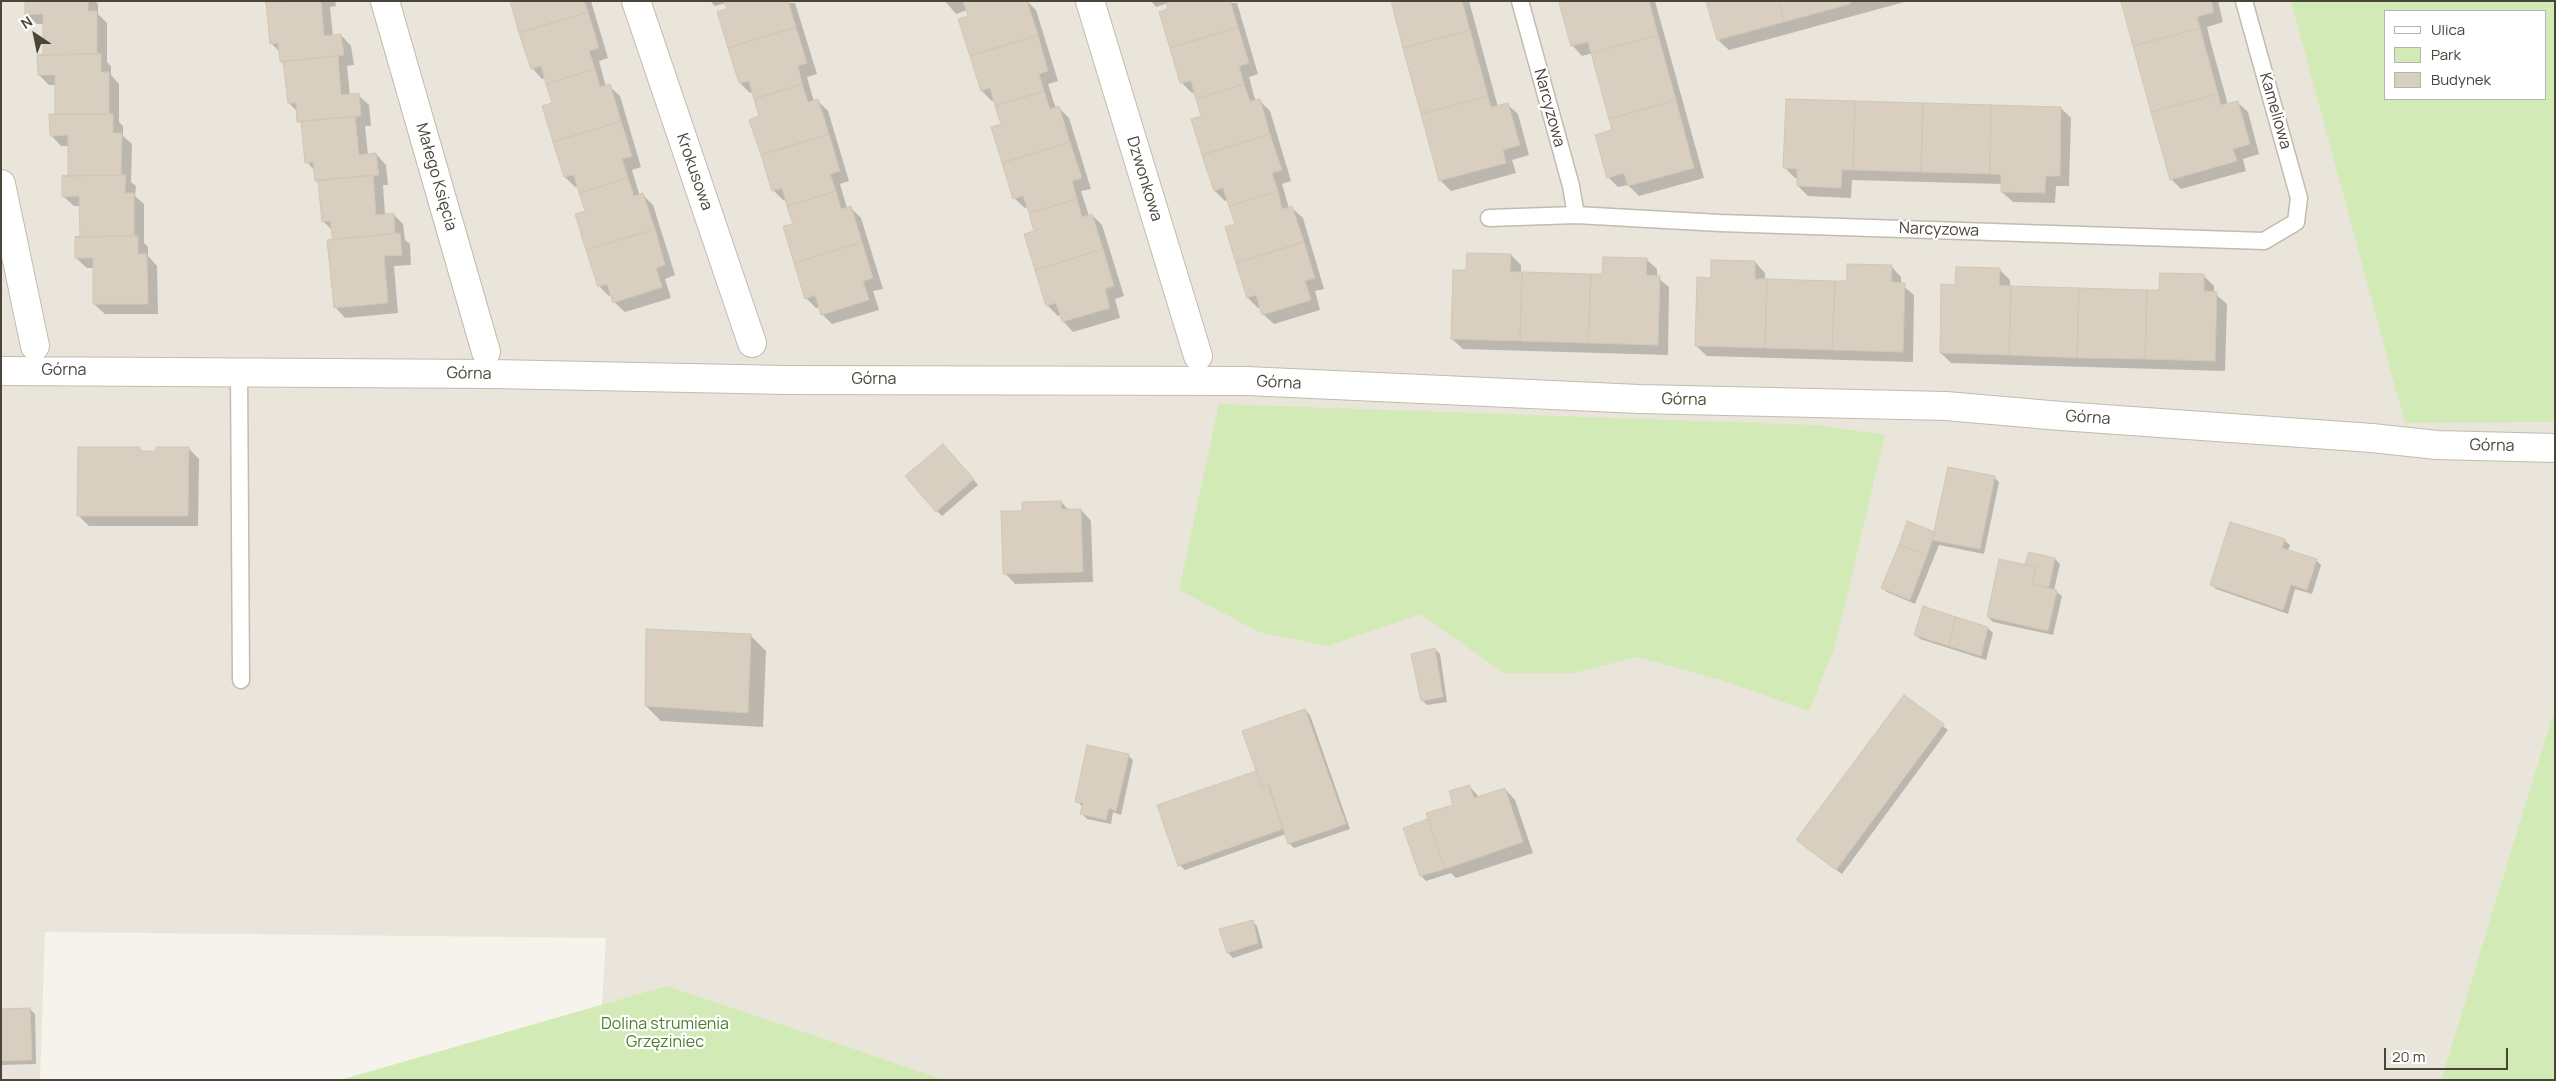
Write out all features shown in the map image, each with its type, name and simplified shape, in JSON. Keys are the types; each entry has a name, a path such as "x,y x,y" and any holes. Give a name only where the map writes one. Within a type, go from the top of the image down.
{"street":[{"name":"Małego Księcia","path":"385,1 486,352"},
{"name":"Krokusowa","path":"636,1 752,343"},
{"name":"Dzwonkowa","path":"1090,1 1198,356"},
{"path":"1,184 35,346"},
{"name":"Górna","path":"1,371 239,372 786,380 1247,382 1639,399 1946,406 2071,417 2372,438 2437,445 2555,448"}],"lane":[{"name":"Narcyzowa","path":"1520,1 1571,186 1576,215"},
{"name":"Kameliowa","path":"2244,1 2299,198 2296,222"},
{"name":"Narcyzowa","path":"1489,218 1576,215 1720,223 2264,241 2296,222"},
{"path":"239,372 241,680"}],"shaded area":[{"path":"1,1 2555,1 2555,707 2441,1080 630,1080 598,1067 606,938 45,932 40,1080 1,1080"}],"green space":[{"path":"2291,1 2555,1 2555,422 2405,423"},
{"path":"1219,404 1815,425 1885,435 1835,646 1809,711 1721,680 1637,657 1574,673 1504,673 1420,614 1328,646 1259,632 1179,590"},
{"path":"2555,707 2555,1080 2441,1080"},
{"name":"Dolina strumienia Grzęziniec","path":"667,986 945,1080 340,1080"}],"building":[{"path":"25,1 88,1 88,11 97,11 97,53 101,54 37,55 43,54 43,14 25,15"},
{"path":"321,1 324,36 341,34 344,55 280,62 278,43 270,44 266,2"},
{"path":"510,1 584,1 588,12 519,33"},
{"path":"724,1 788,1 796,27 728,48 717,12 727,9"},
{"path":"963,1 1027,1 1038,35 970,56 958,19 968,16"},
{"path":"1166,1 1230,1 1238,27 1170,48 1159,12 1168,9"},
{"path":"1391,1 1462,1 1470,30 1403,48"},
{"path":"1566,1 1649,1 1658,35 1591,53 1588,42 1571,46 1559,3"},
{"path":"1706,1 1779,1 1784,22 1717,40"},
{"path":"1779,1 1849,1 1850,4 1784,22"},
{"path":"2121,1 2211,1 2214,12 2197,17 2200,28 2133,46"},
{"path":"588,12 599,48 589,51 595,69 546,84 541,66 531,69 519,33"},
{"path":"796,27 807,63 798,66 802,84 754,99 749,81 739,83 728,48"},
{"path":"1238,27 1249,63 1239,66 1244,84 1196,99 1191,81 1180,83 1170,48"},
{"path":"2200,28 2218,94 2151,112 2133,46"},
{"path":"1470,30 1488,96 1421,114 1403,48"},
{"path":"1038,35 1048,71 1039,74 1044,91 995,106 990,88 981,91 970,56"},
{"path":"1658,35 1676,100 1609,119 1591,53"},
{"path":"101,54 101,72 109,72 109,114 55,114 55,75 38,75 37,55"},
{"path":"338,56 341,95 359,93 361,116 297,122 296,103 288,103 283,61"},
{"path":"595,69 600,87 610,84 621,121 553,142 542,106 552,103 546,84"},
{"path":"802,84 808,102 818,99 829,134 761,155 749,120 759,116 754,99"},
{"path":"1244,84 1250,101 1260,99 1270,134 1202,155 1191,119 1201,116 1196,99"},
{"path":"1044,91 1050,109 1059,106 1070,142 1002,163 991,127 1001,124 995,106"},
{"path":"2218,94 2221,105 2238,101 2250,144 2233,149 2237,161 2170,180 2151,112"},
{"path":"1488,96 1491,107 1508,103 1520,145 1503,150 1506,163 1439,181 1421,114"},
{"path":"1786,99 1855,101 1853,170 1842,170 1841,188 1797,186 1797,169 1783,168"},
{"path":"1676,100 1694,168 1628,186 1624,173 1607,178 1595,135 1612,130 1609,119"},
{"path":"1855,101 1923,103 1921,172 1853,170"},
{"path":"1923,103 1991,105 1990,174 1921,172"},
{"path":"1991,105 2061,107 2060,176 2046,176 2045,193 2001,192 2001,175 1990,174"},
{"path":"49,114 113,114 113,133 122,133 121,174 126,175 62,176 68,175 68,135 50,136"},
{"path":"355,116 359,155 376,153 379,175 315,181 313,162 305,163 301,121"},
{"path":"621,121 632,156 622,159 628,178 579,193 574,175 564,177 553,142"},
{"path":"829,134 840,171 830,174 836,191 787,206 782,188 772,191 761,155"},
{"path":"1270,134 1282,170 1272,173 1278,191 1229,206 1223,188 1214,191 1202,155"},
{"path":"1070,142 1082,178 1072,181 1077,199 1029,213 1023,196 1013,199 1002,163"},
{"path":"126,175 125,193 134,193 134,235 138,236 75,237 80,236 79,196 62,197 62,176"},
{"path":"373,175 376,215 394,213 395,233 333,240 330,221 322,222 318,180"},
{"path":"628,178 634,196 643,193 655,229 586,250 575,214 585,211 579,193"},
{"path":"836,191 841,209 851,206 862,242 794,263 783,226 793,224 787,206"},
{"path":"1278,191 1282,209 1292,206 1304,242 1236,263 1225,227 1235,224 1229,206"},
{"path":"1077,199 1082,217 1092,214 1103,249 1035,270 1024,234 1034,231 1029,213"},
{"path":"655,229 665,265 656,268 662,287 613,303 607,284 598,287 586,250"},
{"path":"400,233 402,255 384,256 388,303 334,308 327,240"},
{"path":"138,236 138,254 147,254 148,304 93,304 93,258 75,258 75,237"},
{"path":"862,242 873,278 863,281 869,300 821,315 815,295 805,299 794,263"},
{"path":"1304,242 1315,278 1305,281 1311,300 1262,315 1256,295 1247,298 1236,263"},
{"path":"1103,249 1114,286 1105,289 1110,308 1062,322 1056,303 1046,306 1035,270"},
{"path":"1467,253 1511,254 1510,272 1522,272 1520,341 1451,339 1453,270 1466,270"},
{"path":"1603,257 1647,258 1646,275 1660,276 1658,345 1588,343 1591,274 1602,274"},
{"path":"1711,260 1755,261 1755,279 1767,279 1765,348 1695,346 1697,277 1711,278"},
{"path":"1847,264 1892,265 1891,282 1905,283 1903,352 1832,350 1835,281 1847,281"},
{"path":"1956,267 2000,268 1999,285 2011,286 2009,355 1940,353 1941,284 1955,285"},
{"path":"1522,272 1591,274 1588,343 1520,341"},
{"path":"2160,273 2204,274 2204,291 2217,292 2215,361 2145,359 2147,290 2159,290"},
{"path":"1767,279 1835,281 1832,350 1765,348"},
{"path":"2011,286 2079,288 2077,358 2009,355"},
{"path":"2079,288 2147,290 2145,359 2077,358"},
{"path":"943,444 974,479 936,512 905,476"},
{"path":"78,447 140,447 140,451 156,451 156,447 189,447 188,516 77,516"},
{"path":"1948,467 1995,476 1980,549 1932,540"},
{"path":"1061,501 1061,509 1081,509 1083,572 1003,574 1001,511 1022,511 1022,502"},
{"path":"1907,521 1935,532 1927,555 1899,545"},
{"path":"2230,522 2285,539 2282,548 2317,559 2307,590 2291,585 2283,610 2210,585"},
{"path":"1899,545 1927,555 1910,600 1881,588"},
{"path":"2029,552 2055,558 2049,587 2032,584 2036,567 2025,564"},
{"path":"1999,559 2036,567 2032,584 2057,590 2048,631 1987,617"},
{"path":"1923,606 1956,617 1949,646 1914,635"},
{"path":"1956,617 1988,627 1981,656 1949,646"},
{"path":"646,629 751,634 748,713 645,706"},
{"path":"1435,648 1443,697 1421,701 1411,654"},
{"path":"1904,695 1944,724 1836,870 1796,840"},
{"path":"1305,709 1346,824 1288,844 1269,785 1262,787 1242,731"},
{"path":"1087,745 1129,754 1116,811 1109,808 1106,820 1080,814 1083,803 1075,802"},
{"path":"1256,771 1262,788 1268,785 1283,829 1178,866 1157,805"},
{"path":"1469,785 1474,798 1505,788 1523,842 1445,869 1426,813 1453,805 1449,791"},
{"path":"1428,819 1445,869 1420,876 1403,828"},
{"path":"1253,920 1258,943 1227,953 1219,929"},
{"path":"30,1008 32,1060 1,1061 1,1009"}]}
